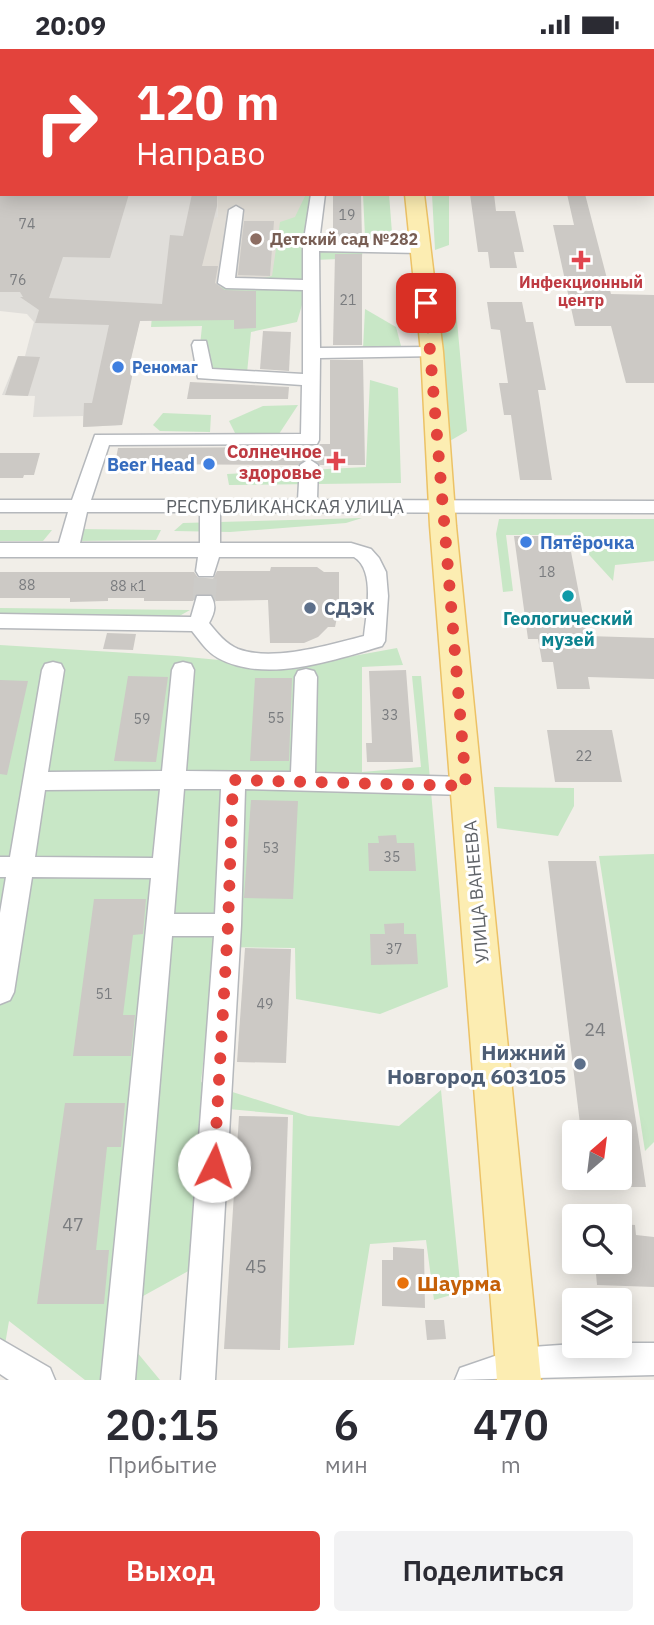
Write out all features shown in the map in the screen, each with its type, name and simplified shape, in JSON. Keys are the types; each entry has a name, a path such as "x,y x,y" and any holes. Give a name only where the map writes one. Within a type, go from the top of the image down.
{"main road":[{"name":"УЛИЦА ВАНЕЕВА","path":"414,196 432,352 442,505 518,1372"}],"street":[{"path":"68,550 102,439 310,442 311,246 317,196"},
{"path":"236,210 226,283 312,285"},
{"path":"311,246 420,248"},
{"path":"200,345 204,374 312,380"},
{"path":"312,353 432,352"},
{"path":"307,506 309,465"},
{"name":"РЕСПУБЛИКАНСКАЯ УЛИЦА","path":"0,506 654,507"},
{"path":"206,571 210,549 210,507"},
{"path":"0,550 332,548 365,554 376,569 374,641 304,658 265,660 230,654 210,640 198,624"},
{"path":"198,624 204,612 204,601"},
{"path":"0,621 198,624"},
{"path":"0,992 10,868 33,781 53,670"},
{"path":"118,1380 183,670"},
{"path":"303,782 306,677"},
{"path":"33,781 233,780 466,786"},
{"path":"198,1380 228,925 233,780"},
{"path":"10,868 164,869"},
{"path":"161,925 228,925"},
{"path":"0,1355 38,1380"},
{"path":"472,1380 581,1360 654,1359"}],"shaded area":[{"path":"0,196 217,196 218,218 192,311 142,312 130,362 135,362 122,425 83,427 83,416 33,417 35,396 2,395 18,356 25,356 34,322 27,314 0,311"},
{"name":"Детский сад №282","path":"217,196 307,196 300,289 194,291 214,218 218,217"}],"green space":[{"path":"305,196 321,196 319,239 363,241 362,258 315,260 297,322 251,332 247,373 197,375 202,326 151,327 152,316 220,287 272,276 280,222 295,217"},
{"path":"363,196 389,196 393,246 365,237"},
{"path":"432,196 449,196 449,245 435,250"},
{"path":"455,299 467,431 448,442 438,313"},
{"path":"365,309 396,327 401,346 363,349"},
{"path":"370,380 398,388 401,483 229,485 227,474 366,467"},
{"path":"298,405 279,434 235,433 229,421 263,406"},
{"path":"163,413 211,415 210,432 160,431 153,425"},
{"path":"362,518 346,523 230,532 174,531 183,523"},
{"path":"499,519 654,519 654,561 615,565 613,581 571,535 506,535 513,591 503,592 496,534"},
{"path":"76,529 161,530 156,540 77,541"},
{"path":"0,530 52,530 43,541 0,541"},
{"path":"0,608 190,610 174,619 0,617"},
{"path":"0,645 177,656 293,667 397,648 403,665 362,667 362,772 421,767 412,676 421,676 448,987 380,1014 296,999 295,948 216,947 201,1082 308,1116 399,1126 441,1090 461,1292 434,1300 426,1240 370,1244 354,1345 288,1348 293,1115 206,1107 192,1269 107,1316 160,1380 85,1380 9,1321 0,1374"},
{"path":"494,787 574,788 574,806 558,836 497,828"},
{"path":"654,854 654,1142 645,1151 599,856"}],"building":[{"path":"0,196 128,196 110,258 63,257 49,298 162,304 170,235 183,236 192,196 217,196 202,266 218,266 215,283 225,290 256,291 256,328 234,329 234,320 140,321 130,363 135,362 122,425 83,427 84,403 92,403 109,325 35,323 39,310 20,297 23,297 20,292 0,292"},
{"path":"333,196 361,196 362,240 335,240"},
{"path":"470,196 494,196 496,211 515,211 524,252 514,252 517,268 490,268 488,252 478,252"},
{"name":"Инфекционный центр","path":"567,196 586,196 611,294 654,295 654,383 626,383 611,326 575,326 553,225 574,225"},
{"path":"244,221 274,221 270,276 238,275"},
{"path":"335,254 362,254 362,345 333,345"},
{"path":"487,302 522,302 526,322 533,322 546,390 538,390 552,480 520,480 511,415 504,415 499,383 508,383 500,330 491,329"},
{"path":"263,331 291,332 289,371 260,369"},
{"path":"18,356 40,357 28,396 5,395"},
{"path":"330,360 363,360 365,465 320,465 310,457 298,465 115,464 118,448 317,447 320,444 330,444"},
{"path":"190,382 289,387 288,399 187,399"},
{"path":"0,453 40,453 34,475 0,478"},
{"path":"514,536 568,536 587,636 654,638 654,679 588,677 590,689 557,689 553,662 542,662 538,639 528,639"},
{"path":"271,567 317,567 324,572 339,572 339,608 335,627 328,627 318,637 304,643 270,643 268,600 216,601 211,593 195,594 193,601 108,598 108,601 70,602 70,598 0,598 0,572 194,572 199,579 213,579 217,571 270,571"},
{"path":"107,633 136,634 133,650 103,649"},
{"path":"406,670 413,762 367,762 366,743 372,743 369,671"},
{"path":"128,676 168,677 156,762 114,761"},
{"path":"255,678 292,678 289,761 250,761"},
{"path":"0,680 28,681 7,775 0,774"},
{"path":"547,730 612,730 622,782 555,782"},
{"path":"251,800 298,801 293,899 244,898"},
{"path":"396,835 397,843 414,843 416,871 369,871 368,843 379,843 378,836"},
{"path":"548,861 596,861 646,1187 632,1187 632,1120 580,1120"},
{"path":"94,899 146,899 143,934 133,935 123,1015 135,1015 131,1056 73,1056"},
{"path":"404,923 404,934 416,934 418,964 371,965 370,934 385,934 384,924"},
{"path":"245,948 291,949 286,1063 237,1062"},
{"path":"65,1103 125,1103 121,1147 107,1147 96,1250 109,1250 104,1304 37,1304"},
{"path":"239,1116 288,1117 280,1350 224,1349"},
{"path":"632,1225 635,1225 636,1235 654,1237 654,1287 597,1285 596,1274 632,1274"},
{"name":"Шаурма","path":"393,1247 424,1249 425,1308 382,1306 382,1260 393,1260"},
{"name":"Шаурма","path":"425,1320 444,1320 446,1339 427,1340"}],"tunnel":[{"path":"309,465 310,444"},
{"path":"204,601 206,571"}],"place":[{"name":"Детский сад №282","path":"256,239"},
{"name":"Инфекционный центр","path":"581,260"},
{"name":"Реномаг","path":"118,367"},
{"name":"Солнечное здоровье","path":"336,461"},
{"name":"Beer Head","path":"209,464"},
{"name":"Пятёрочка","path":"526,542"},
{"name":"Геологический музей","path":"568,596"},
{"name":"СДЭК","path":"310,608"},
{"name":"Нижний Новгород 603105","path":"580,1064"},
{"name":"Шаурма","path":"403,1283"}],"route":[{"path":"214,1166 228,925 233,780 466,786 426,303"}]}
